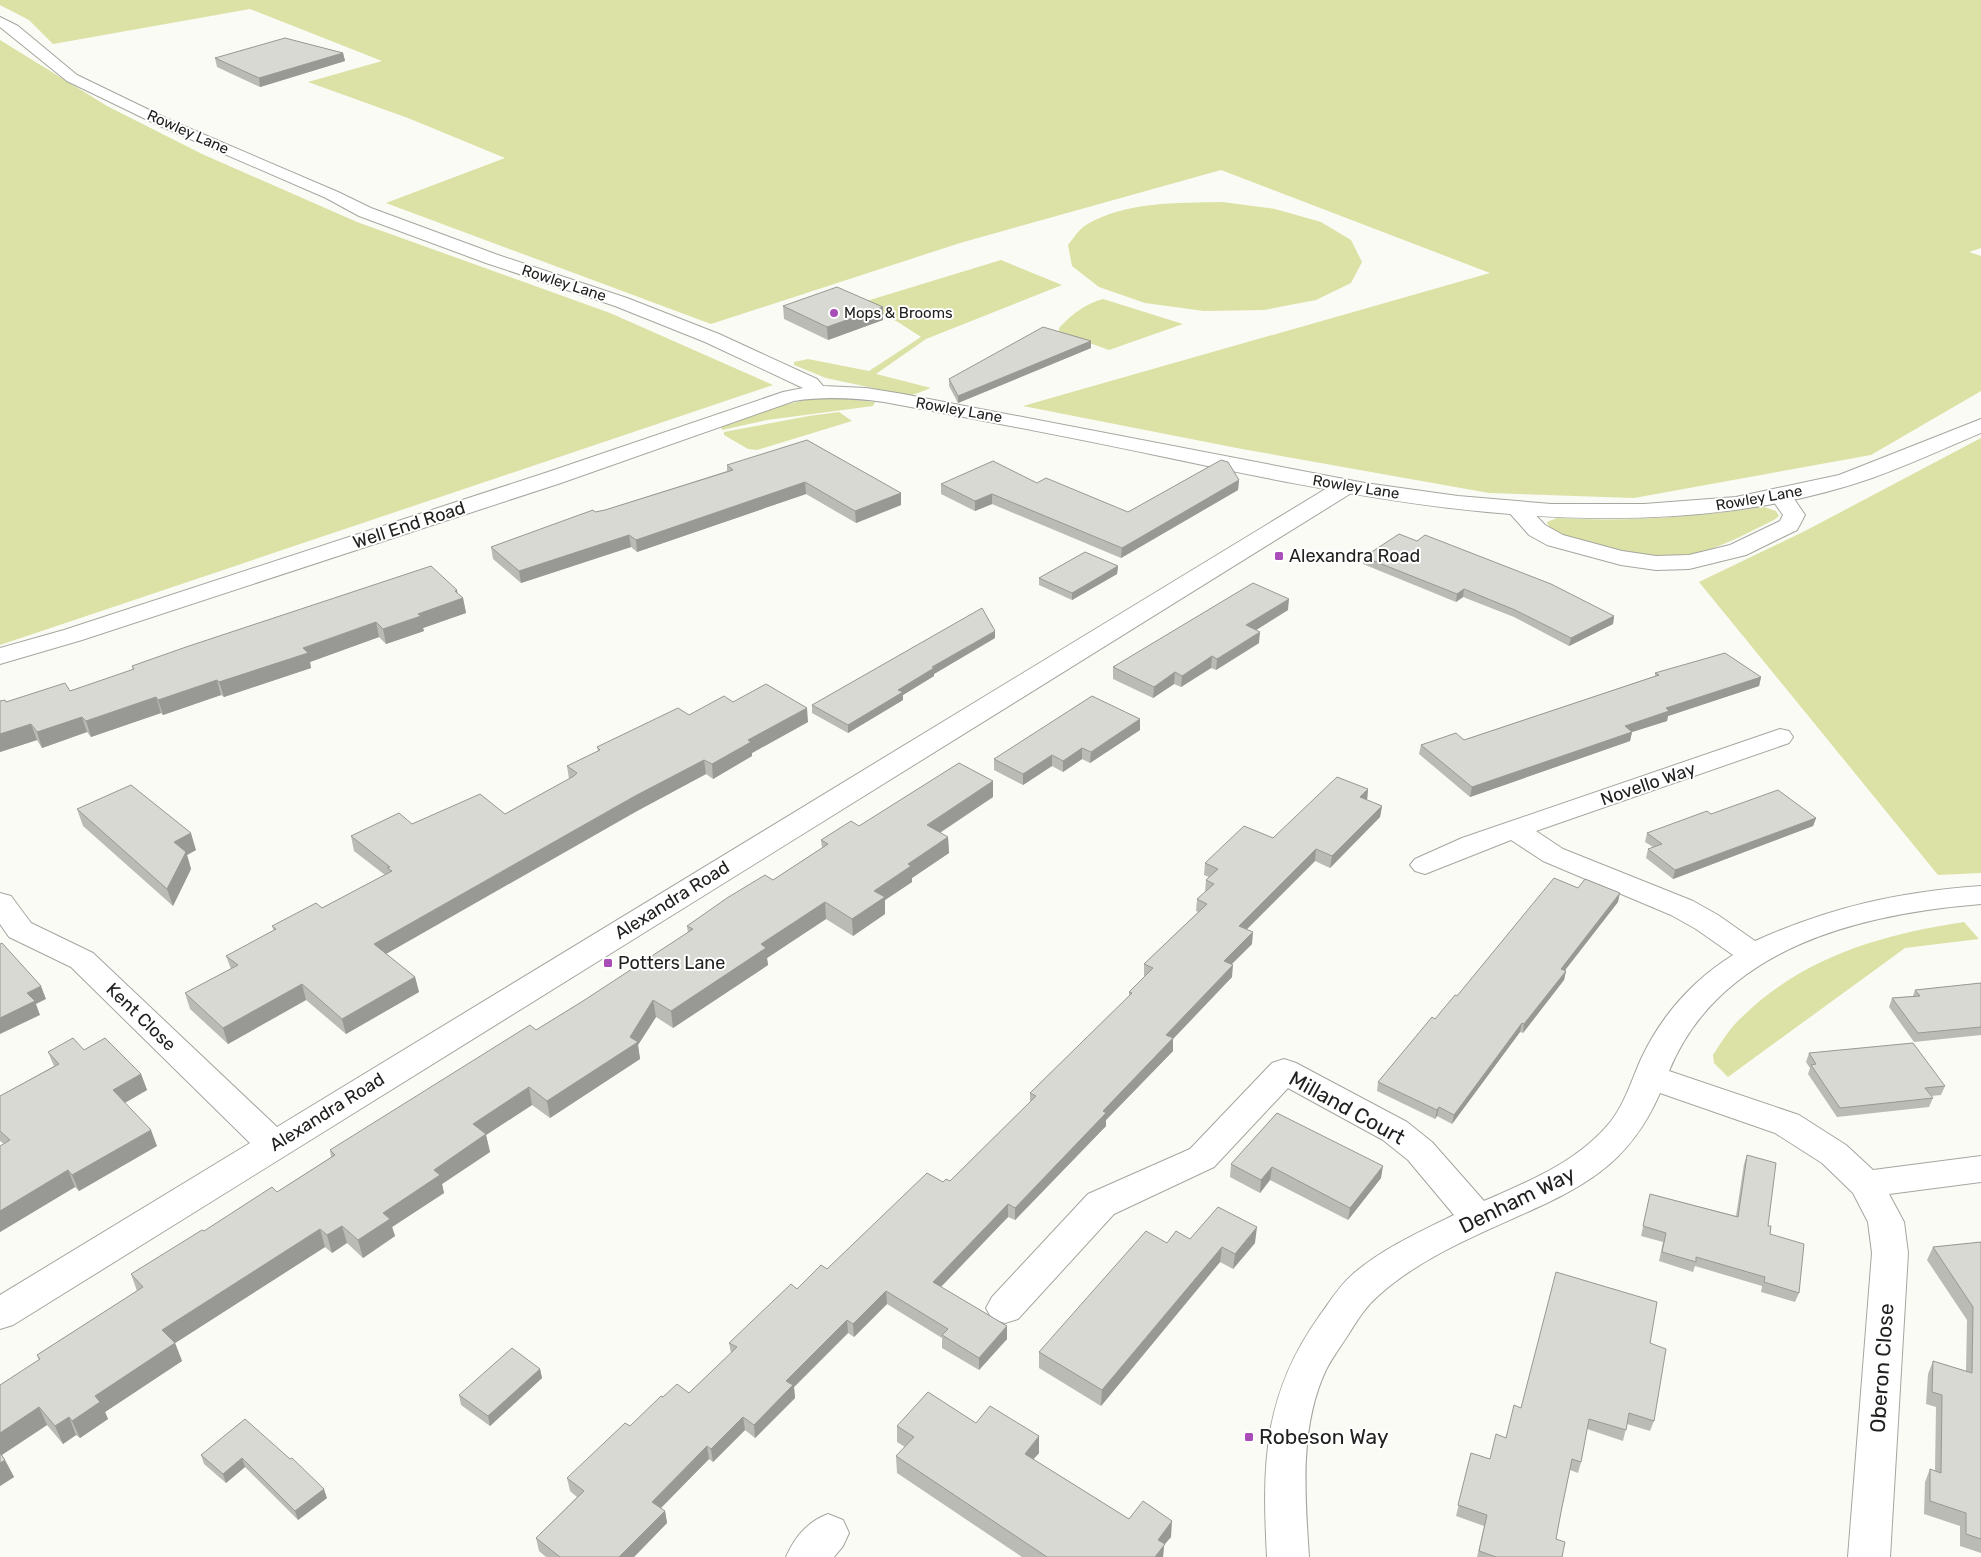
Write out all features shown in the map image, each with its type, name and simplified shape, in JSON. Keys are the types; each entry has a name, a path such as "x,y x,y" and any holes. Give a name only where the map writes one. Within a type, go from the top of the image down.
{"street":[{"name":"Rowley Lane","path":"0,21 13,29 72,78 165,123 332,195 365,212 492,259 622,302 712,338 810,383 817,391 858,393 1051,427 1345,487 1517,509 1612,512 1678,510 1742,503 1826,486 1870,473 1981,426"},
{"name":"Well End Road","path":"0,656 73,635 549,479 790,396 817,391"},
{"name":"Alexandra Road","path":"0,1314 1345,487"},
{"path":"1517,509 1537,530 1555,540 1621,558 1656,563 1689,562 1738,550 1789,525 1794,515 1780,495"},
{"name":"Novello Way","path":"1425,865 1472,844 1780,737"},
{"path":"1515,830 1553,855 1682,908 1755,955"},
{"name":"Denham Way","path":"1288,1557 1284,1496 1288,1436 1301,1383 1320,1345 1352,1297 1385,1270 1424,1246 1478,1219 1542,1192 1572,1176 1601,1153 1628,1124 1669,1037 1691,1007 1721,977 1755,955 1793,935 1836,918 1902,903 1981,895"},
{"name":"Kent Close","path":"0,903 20,930 82,960 274,1144"},
{"name":"Milland Court","path":"1005,1308 1101,1204 1202,1158 1284,1071 1395,1131 1420,1151 1478,1219"},
{"name":"Oberon Close","path":"1651,1077 1787,1124 1834,1154 1866,1184 1886,1222 1890,1253 1869,1557"},
{"path":"1866,1184 1981,1169"}],"green space":[{"path":"0,0 1981,0 1981,248 1969,252 1981,256 1981,391 1871,455 1634,498 1489,493 1242,449 1023,406 1490,273 1221,170 960,243 711,324 386,203 505,158 408,118 308,82 382,61 250,9 53,44 29,20 0,5"},
{"path":"0,40 107,106 202,154 357,222 610,313 773,385 0,645"},
{"path":"1222,202 1275,209 1321,222 1351,240 1362,262 1351,283 1316,300 1264,310 1204,311 1145,303 1099,287 1072,266 1068,245 1083,227 1102,217 1135,207"},
{"path":"1001,260 1062,285 926,339 876,374 931,388 910,396 826,378 794,365 794,362 808,359 869,371 921,337 898,322 860,303"},
{"path":"1103,299 1183,324 1109,350 1059,332 1059,328 1074,314 1090,304"},
{"path":"824,397 875,402 873,406 767,420 722,430 721,427 785,405"},
{"path":"839,412 852,421 757,450 748,449 724,435 724,432"},
{"path":"1981,438 1981,873 1938,875 1699,582 1805,531"},
{"path":"1764,507 1776,511 1779,516 1722,545 1689,555 1666,557 1632,553 1573,538 1549,527 1547,522 1557,518 1660,518"},
{"path":"1964,922 1979,939 1905,948 1728,1077 1714,1063 1713,1055 1735,1024 1759,1001 1785,982 1840,954 1870,943 1932,927"}],"building":[{"path":"285,38 343,53 259,78 215,58"},
{"path":"837,287 883,307 827,327 783,306"},
{"path":"1043,327 1091,341 958,396 949,379"},
{"path":"807,440 901,493 855,511 805,482 636,540 629,535 519,571 491,547 593,510 595,512 605,510 733,470 727,465"},
{"path":"1221,460 1228,462 1239,480 1122,548 992,494 975,501 941,484 993,461 1037,483 1046,478 1128,512"},
{"path":"1399,534 1417,541 1425,535 1551,584 1614,616 1571,638 1515,610 1464,589 1457,594 1364,557"},
{"path":"1085,552 1118,566 1072,593 1039,578"},
{"path":"431,566 463,598 418,614 421,616 383,629 376,622 303,648 308,653 158,700 156,697 86,721 82,717 37,732 31,724 0,734 0,701 5,700 6,702 65,683 70,691 134,669 132,666 186,647"},
{"path":"1253,583 1289,599 1246,625 1260,632 1217,659 1212,656 1182,676 1175,672 1154,687 1113,667"},
{"path":"982,608 995,631 932,667 934,668 898,690 903,692 848,725 812,705"},
{"path":"1725,653 1761,677 1666,708 1669,711 1625,726 1632,732 1472,787 1421,745 1456,733 1464,740 1659,675 1655,673"},
{"path":"766,684 807,708 748,740 751,742 712,764 704,760 635,796 374,944 415,977 342,1019 302,984 223,1028 185,993 238,965 226,956 276,929 272,926 316,903 322,908 392,871 387,868 390,867 351,836 399,813 412,824 480,794 505,814 574,776 577,773 567,766 600,750 597,747 678,708 689,715 724,696 733,702"},
{"path":"1092,696 1140,719 1091,752 1082,748 1063,761 1052,755 1023,774 994,759"},
{"path":"959,763 993,781 927,825 948,837 908,864 911,866 874,891 885,897 852,919 825,902 761,944 766,948 671,1011 653,1000 630,1037 638,1042 547,1101 529,1087 473,1124 486,1134 434,1170 440,1175 383,1213 390,1219 358,1240 342,1226 327,1235 320,1229 162,1330 175,1343 95,1396 100,1402 72,1421 69,1417 55,1426 39,1407 0,1433 0,1385 40,1359 37,1355 143,1287 131,1274 202,1230 204,1231 272,1187 277,1192 335,1155 330,1150 530,1025 536,1030 583,1001 693,929 687,926 727,898 765,875 773,880 828,844 821,840 851,821 859,826"},
{"path":"1337,777 1368,789 1360,797 1382,806 1332,856 1316,849 1239,926 1253,932 1224,961 1233,965 1166,1035 1173,1038 1103,1111 1106,1113 1015,1208 1008,1204 933,1282 1007,1326 979,1358 942,1335 948,1329 886,1291 853,1324 847,1320 786,1381 793,1385 754,1425 743,1417 711,1449 707,1446 652,1502 665,1511 619,1557 560,1557 536,1538 584,1491 567,1478 625,1423 630,1426 661,1396 663,1397 677,1384 689,1393 737,1347 729,1343 791,1284 797,1289 821,1265 827,1269 927,1173 943,1182 946,1179 950,1181 1036,1096 1030,1093 1132,993 1129,992 1153,968 1144,964 1207,904 1197,899 1214,884 1206,880 1218,869 1205,863 1244,826 1273,838"},
{"path":"131,785 191,833 174,842 186,852 167,889 77,809"},
{"path":"1778,790 1816,818 1675,870 1648,849 1662,844 1647,833 1707,811 1711,814"},
{"path":"1554,878 1578,888 1585,879 1620,893 1561,969 1566,971 1524,1024 1522,1023 1454,1115 1439,1107 1437,1110 1378,1082 1432,1017 1435,1019 1455,995 1457,996"},
{"path":"2,943 41,986 27,993 35,1001 0,1018 0,944"},
{"path":"1981,983 1981,1027 1918,1033 1892,998 1920,996 1915,990"},
{"path":"73,1038 84,1050 105,1038 141,1074 113,1090 151,1130 72,1175 68,1170 0,1211 0,1146 10,1140 0,1131 0,1096 59,1064 48,1052"},
{"path":"1913,1043 1945,1086 1925,1088 1933,1098 1840,1108 1811,1065 1816,1064 1809,1053"},
{"path":"1277,1113 1383,1166 1350,1208 1272,1167 1261,1180 1231,1164"},
{"path":"1747,1155 1776,1163 1768,1226 1771,1226 1770,1234 1804,1244 1799,1293 1764,1282 1765,1277 1696,1257 1696,1262 1662,1252 1666,1233 1643,1226 1650,1194 1738,1217"},
{"path":"1218,1207 1257,1227 1235,1254 1222,1247 1102,1390 1039,1352 1146,1231 1167,1243 1176,1231 1190,1239"},
{"path":"1981,1242 1981,1539 1966,1534 1966,1513 1930,1501 1930,1469 1941,1473 1942,1395 1932,1392 1933,1361 1972,1373 1973,1307 1933,1247"},
{"path":"1556,1272 1657,1302 1650,1343 1666,1349 1654,1421 1629,1413 1626,1430 1589,1419 1581,1462 1572,1459 1561,1512 1556,1539 1565,1542 1562,1557 1496,1557 1479,1551 1487,1515 1458,1505 1471,1453 1490,1459 1496,1434 1506,1438 1514,1405 1521,1408"},
{"path":"512,1348 540,1369 488,1416 459,1395"},
{"path":"928,1392 976,1423 990,1406 1039,1436 1025,1454 1129,1519 1143,1501 1172,1521 1158,1540 1165,1544 1155,1557 1047,1557 896,1456 914,1437 897,1426"},
{"path":"245,1419 290,1459 292,1458 324,1489 295,1511 242,1458 223,1474 201,1455"},
{"path":"0,1453 5,1460 0,1463"}],"place":[{"name":"Mops & Brooms","path":"834,313"},
{"name":"Alexandra Road","path":"1279,556"},
{"name":"Potters Lane","path":"608,963"},
{"name":"Robeson Way","path":"1249,1437"}]}
